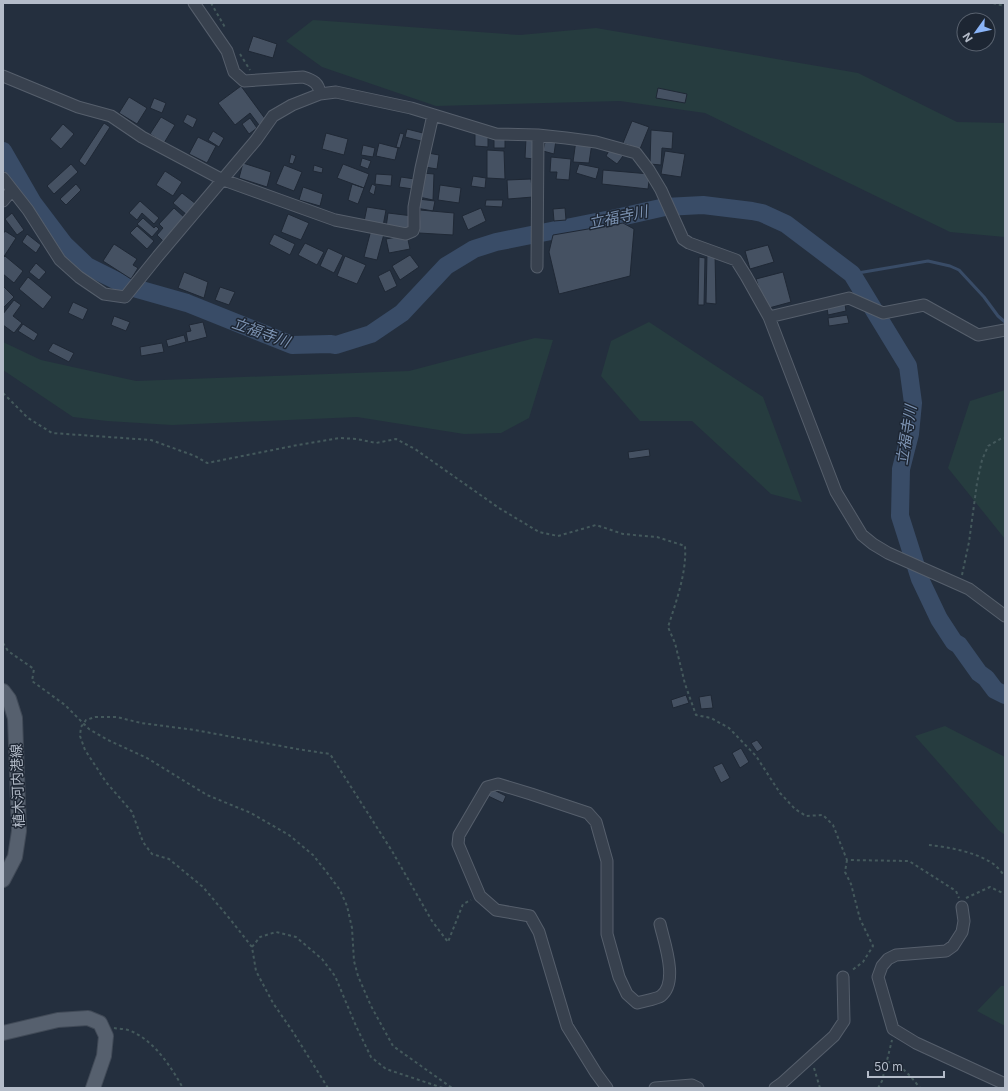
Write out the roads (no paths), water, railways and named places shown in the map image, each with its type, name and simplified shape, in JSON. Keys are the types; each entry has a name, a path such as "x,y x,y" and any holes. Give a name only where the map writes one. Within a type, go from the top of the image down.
{"main road":[{"name":"植木河内港線","path":"3,691 9,699 15,718 20,823 15,857 3,880"},
{"path":"3,1033 58,1020 88,1018 100,1024 106,1036 104,1056 93,1088"}],"street":[{"path":"194,3 227,51 234,72 244,81 303,76 317,84 320,94"},
{"path":"3,76 78,107 111,116 142,137 221,179 335,220 406,234 410,234 414,228 414,207 433,115"},
{"path":"3,178 28,210 60,260 79,277 104,294 126,296 221,179 256,140 274,116 292,105 320,94 336,92 411,108 496,134 538,135 596,142 636,153 649,170 661,190 683,239 689,244 736,260 769,317 836,492 862,535 888,553 969,589 1005,616"},
{"path":"537,267 538,135"},
{"path":"3,201 12,190"},
{"path":"769,317 849,298 883,313 924,305 978,335 1004,330"},
{"path":"607,1088 567,1026 539,932 530,916 496,910 480,896 458,844 459,835 487,787 498,784 531,794 588,813 596,822 607,861 607,934 619,977 627,994 637,1003 661,996 669,985 670,968 660,924"},
{"path":"962,907 964,921 962,932 950,949 946,951 896,955 882,966 878,978 893,1029 916,1043 1005,1084"},
{"path":"775,1088 811,1058 834,1036 844,1021 843,977"},
{"path":"655,1088 692,1085 698,1088"}],"waterway":[{"name":"立福寺川","path":"3,151 33,203 64,244 87,266 127,286 187,303 292,345 336,345 371,334 402,313 446,266 474,249 496,242 665,207 703,205 752,211 762,213 786,224 852,274 908,366 913,403 910,434 901,469 900,516 920,579 939,619 954,642 959,645 979,673 986,678 995,690 1005,695"},
{"path":"852,274 928,261 950,266 959,270 984,297 998,316 1005,322"}]}
